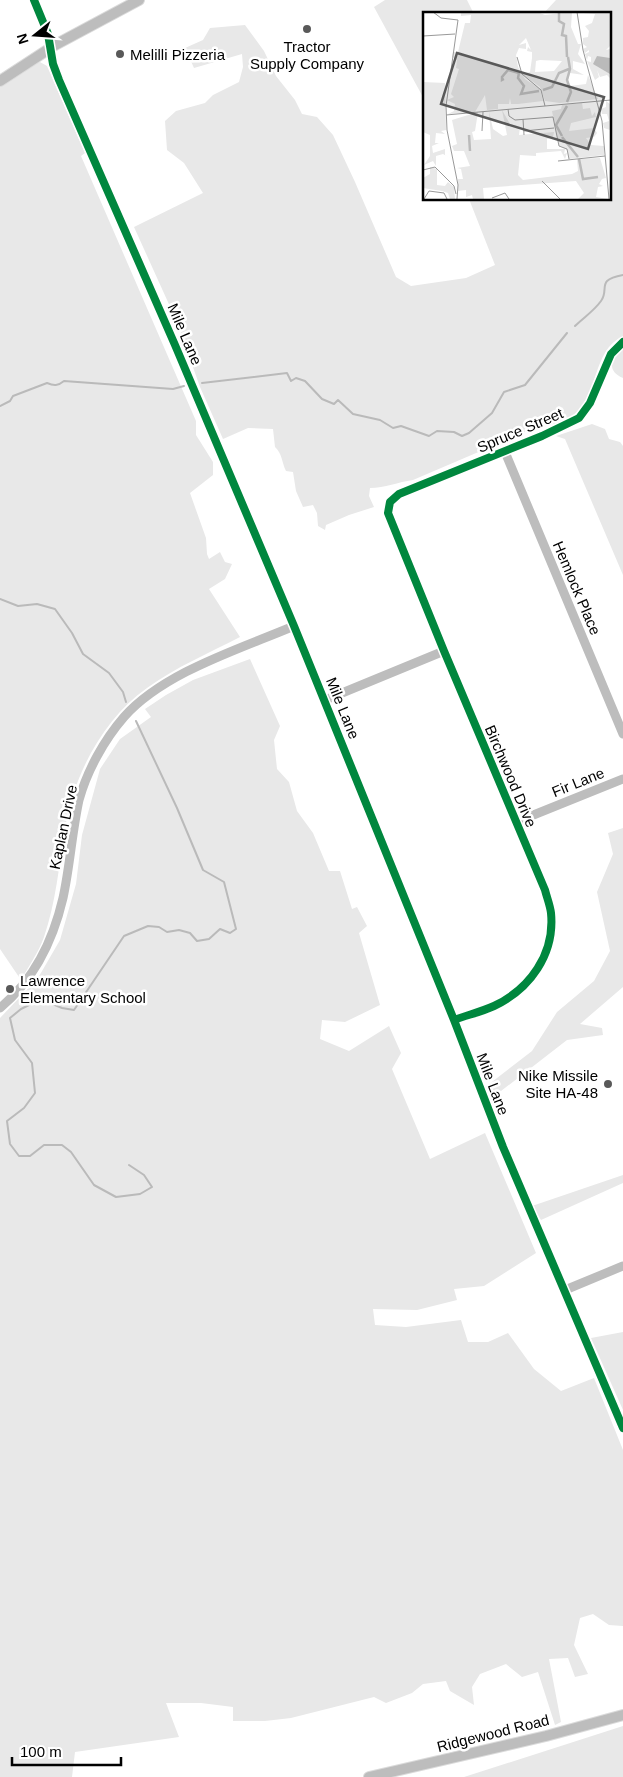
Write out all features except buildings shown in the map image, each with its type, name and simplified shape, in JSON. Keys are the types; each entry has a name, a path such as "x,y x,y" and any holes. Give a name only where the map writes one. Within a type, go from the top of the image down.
{"main road":[{"path":"0,81 50,49 139,0"},
{"name":"Ridgewood Road","path":"369,1777 623,1716"}],"street":[{"name":"Mile Lane","path":"34,0 46,28 53,64 59,80 175,345 325,700 503,1147 623,1428"},
{"name":"Spruce Street","path":"390,502 399,494 505,452 579,418 590,403 611,354 623,342"},
{"name":"Hemlock Place","path":"505,452 623,734"},
{"name":"Birchwood Drive","path":"390,502 388,513 545,890 551,912 551,928 546,952 524,988 510,998 493,1006 454,1020"},
{"name":"Kaplan Drive","path":"0,1008 24,986 54,931 63,896 80,798 95,761 111,734 125,716 175,678 294,626"},
{"path":"325,700 444,651"},
{"name":"Fir Lane","path":"516,822 623,779"},
{"path":"565,1290 623,1266"}],"shaded area":[{"path":"385,0 467,0 473,12 423,12 423,97 374,7"},
{"path":"556,0 623,0 623,336 605,352 587,397 581,407 568,419 532,429 413,480 370,488 369,496 374,507 326,525 325,530 318,526 317,513 313,505 303,507 296,491 293,472 286,471 281,455 275,447 273,429 248,428 223,439 200,387 177,322 134,227 203,193 184,163 167,150 165,121 176,111 205,103 213,95 239,82 243,67 242,54 194,68 185,48 203,40 210,28 245,25 264,51 276,76 295,100 302,114 317,117 333,135 396,277 411,286 466,278 495,265 469,200 610,200 610,12 545,12"},
{"path":"40,62 47,66 85,153 81,156 196,421 196,435 213,462 213,475 190,493 206,538 209,559 220,552 225,562 232,564 225,579 209,589 240,637 181,667 147,688 117,716 92,750 75,789 69,809 54,897 44,937 21,980 0,949 0,87"},
{"path":"623,347 623,378 617,375 612,368 612,364 616,355"},
{"path":"592,424 605,429 609,439 620,442 623,446 623,575 565,439 556,436"},
{"path":"250,659 280,726 274,740 277,769 289,782 297,811 313,833 329,871 340,871 352,909 357,907 367,926 359,933 380,1005 345,1022 322,1020 320,1039 349,1051 389,1026 401,1053 392,1069 430,1159 485,1133 536,1253 484,1286 454,1289 457,1300 417,1310 373,1309 375,1325 406,1327 461,1320 468,1342 488,1342 508,1333 534,1369 561,1391 594,1378 623,1450 623,1626 609,1625 593,1614 580,1618 574,1645 588,1674 575,1677 568,1658 549,1659 561,1722 555,1725 538,1672 522,1677 506,1664 480,1674 472,1687 474,1705 450,1691 446,1681 423,1684 412,1693 386,1703 374,1697 291,1718 265,1721 233,1721 233,1707 201,1703 166,1703 179,1737 75,1752 72,1777 0,1777 0,1018 38,978 60,940 76,884 82,835 100,769 120,739 151,717 145,709 166,695 193,680"},
{"path":"623,828 623,987 580,1024 602,1028 603,1035 567,1040 492,1098 488,1085 532,1051 557,1012 594,981 610,951 597,892 613,854 608,833"},
{"path":"623,1175 623,1183 541,1220 532,1206"},
{"path":"623,1332 623,1410 591,1338"},
{"path":"623,1726 623,1777 464,1777"}],"waterway":[{"path":"575,326 601,301 606,282 609,279 623,275"},
{"path":"202,383 287,373 291,381 296,378 305,381 322,399 334,404 338,400 353,414 380,420 393,428 401,426 429,436 437,431 454,432 462,436 469,433 492,413 504,392 525,385 567,333"},
{"path":"0,406 10,401 13,396 47,383 56,385 64,381 173,389 184,386"},
{"path":"0,599 18,606 37,604 55,609 72,633 83,654 109,673 123,692 126,702"},
{"path":"129,1165 144,1175 152,1187 140,1194 116,1197 94,1185 71,1152 62,1145 44,1145 30,1156 19,1156 10,1144 7,1121 24,1108 35,1093 32,1063 15,1040 10,1018 21,1009 35,1002 50,1003 74,1010 124,936 148,926 159,927 167,932 179,930 190,933 197,941 209,939 220,929 230,933 236,929 224,882 203,870 177,808 136,721"}],"cycle path":[{"path":"34,0 48,34 53,64 59,80 175,345 294,626 454,1020 503,1147 623,1428"},
{"path":"454,1020 494,1006 507,999 529,980 538,969 549,942 551,913 545,890 388,513 390,502 399,494 542,436 579,418 590,403 611,354 623,342"}],"place":[{"name":"Tractor Supply Company","path":"307,29"},
{"name":"Melilli Pizzeria","path":"120,54"},
{"name":"Lawrence Elementary School","path":"10,989"},
{"name":"Nike Missile Site HA-48","path":"608,1084"}]}
